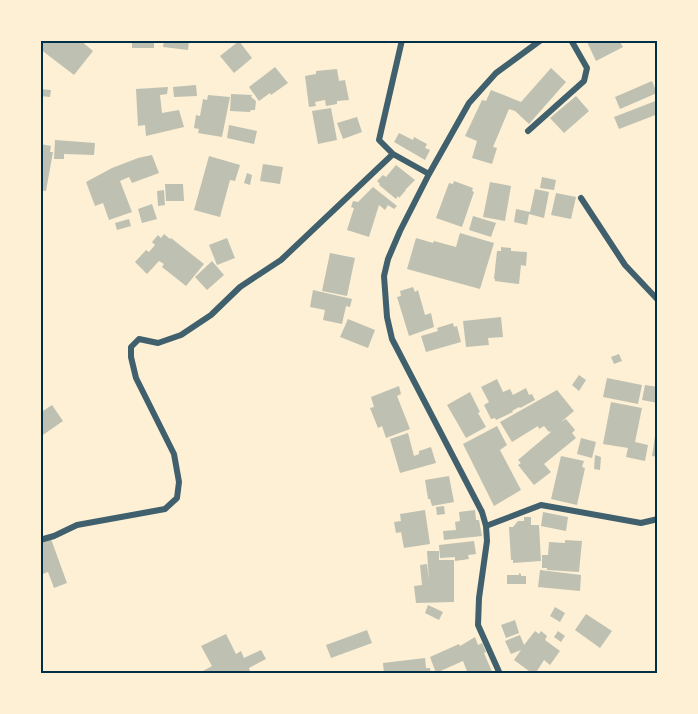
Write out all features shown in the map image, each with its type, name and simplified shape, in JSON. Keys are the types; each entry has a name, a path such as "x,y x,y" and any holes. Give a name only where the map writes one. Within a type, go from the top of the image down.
{"street":[{"path":"402,40 380,140 393,154 429,174"},
{"path":"500,674 478,625 479,598 488,541 482,512 392,339 387,317 384,276 388,259 400,231 469,103 496,73 541,40"},
{"path":"528,131 584,81 587,68 571,40"},
{"path":"40,540 77,525 165,509 177,498 179,482 174,454 136,378 131,347 139,339 158,343 182,335 211,315 240,287 281,260 393,154"},
{"path":"581,198 625,265 657,300"},
{"path":"486,526 541,506 641,523 657,519"}],"building":[{"path":"40,40 80,40 93,51 74,75 40,49"},
{"path":"132,40 154,40 154,48 132,48"},
{"path":"164,40 189,40 188,50 163,47"},
{"path":"589,40 619,40 623,47 596,61 587,42"},
{"path":"239,41 252,58 234,73 220,56"},
{"path":"275,67 288,83 259,101 249,87"},
{"path":"551,68 566,82 529,124 515,111 509,109 493,147 497,148 492,164 472,158 477,141 465,136 482,100 486,101 491,90 521,102"},
{"path":"337,69 339,81 345,80 349,100 337,101 337,104 326,106 325,100 315,102 316,106 309,107 305,76 316,74 316,71"},
{"path":"652,81 657,93 620,109 615,97"},
{"path":"196,85 197,96 174,97 173,87"},
{"path":"168,87 167,94 160,95 162,113 179,110 184,127 146,136 145,125 138,126 136,89"},
{"path":"40,89 51,90 50,97 40,96"},
{"path":"231,94 252,95 251,97 256,101 255,110 230,111"},
{"path":"208,95 230,97 222,137 198,133 199,129 194,128 196,115 200,116 203,99 207,100"},
{"path":"576,96 589,111 564,133 550,118"},
{"path":"658,100 658,114 619,129 614,117"},
{"path":"331,108 337,140 318,144 312,111"},
{"path":"357,117 362,132 343,139 337,123"},
{"path":"229,125 257,131 254,144 227,138"},
{"path":"399,133 427,144 425,148 430,150 425,160 394,142"},
{"path":"55,140 95,143 94,155 64,154 64,159 54,159"},
{"path":"40,144 51,146 50,152 53,152 46,191 40,190"},
{"path":"152,155 159,173 132,183 129,177 120,181 132,212 109,220 103,203 95,206 86,182 112,168"},
{"path":"209,156 240,165 235,181 230,180 220,217 194,210"},
{"path":"263,164 283,167 280,184 260,181"},
{"path":"396,165 415,180 396,199 377,181 383,175 386,177"},
{"path":"247,173 252,175 250,185 244,183"},
{"path":"542,177 556,180 554,190 540,188"},
{"path":"454,181 473,188 474,192 462,227 436,218 449,183 453,184"},
{"path":"490,182 511,186 505,221 483,217"},
{"path":"165,184 183,184 184,201 166,201"},
{"path":"373,187 397,206 394,209 388,205 385,210 379,205 369,237 347,230 354,208 351,207 353,201 358,202"},
{"path":"535,189 549,192 544,218 529,214 527,225 514,222 516,209 530,212"},
{"path":"164,190 165,205 158,206 157,191"},
{"path":"556,193 576,197 571,219 551,215"},
{"path":"152,204 157,219 142,223 138,209"},
{"path":"473,216 496,223 491,237 469,230"},
{"path":"129,219 131,226 117,230 115,223"},
{"path":"460,233 494,243 480,289 407,269 416,238 456,247"},
{"path":"164,234 204,264 186,286 162,267 164,264 159,261 147,274 135,262 146,250 149,252 155,245 152,242 158,235 161,238"},
{"path":"227,238 235,258 217,265 209,245"},
{"path":"501,247 511,248 511,251 527,252 526,266 521,265 519,284 494,279 497,251 501,251"},
{"path":"330,253 355,258 347,296 322,291"},
{"path":"212,261 224,275 207,290 195,277"},
{"path":"413,287 415,292 418,290 425,315 431,313 434,327 409,336 397,297 401,296 400,291"},
{"path":"313,290 352,299 350,307 346,306 342,324 323,320 325,310 310,307"},
{"path":"501,317 503,337 488,338 489,345 466,347 463,321"},
{"path":"348,319 375,330 368,348 340,337"},
{"path":"453,323 454,327 457,326 461,342 426,352 421,336"},
{"path":"619,354 622,361 614,364 611,357"},
{"path":"579,375 586,380 579,391 572,385"},
{"path":"607,378 642,385 638,404 603,397"},
{"path":"497,379 503,392 510,389 513,395 526,388 535,400 496,420 491,419 484,405 489,402 481,387"},
{"path":"645,385 658,387 658,403 642,400"},
{"path":"399,386 401,394 397,396 410,429 386,438 382,426 378,428 370,408 374,407 371,397"},
{"path":"557,390 574,411 561,422 566,419 575,430 572,433 576,438 544,464 551,472 534,485 518,465 521,463 518,460 551,432 544,426 539,429 538,426 512,442 500,422"},
{"path":"470,392 486,427 466,438 447,405"},
{"path":"611,402 642,408 635,442 648,445 645,461 626,457 628,448 603,444"},
{"path":"52,405 63,421 40,437 40,413"},
{"path":"497,426 507,445 500,450 521,490 494,506 463,444"},
{"path":"656,429 658,429 658,457 652,456"},
{"path":"408,433 414,456 419,454 419,451 431,447 436,463 400,473 390,439"},
{"path":"581,438 596,442 592,458 577,454"},
{"path":"595,455 601,457 600,470 594,469"},
{"path":"561,456 584,461 582,467 585,468 577,505 551,499"},
{"path":"449,476 454,502 432,506 428,499 425,480"},
{"path":"444,506 445,514 437,515 436,507"},
{"path":"425,510 430,544 404,548 401,532 396,533 394,522 401,521 400,514"},
{"path":"475,510 482,536 444,540 443,531 456,530 455,522 460,521 459,512"},
{"path":"543,512 568,517 566,531 541,526"},
{"path":"524,517 531,517 531,525 539,525 541,561 513,563 509,527 513,527 518,521 524,521"},
{"path":"51,539 67,583 54,588 48,572 40,575 40,543"},
{"path":"565,540 582,541 579,572 542,568 542,555 548,555 549,542 565,543"},
{"path":"474,541 476,554 468,555 469,559 455,561 455,557 440,558 439,545"},
{"path":"427,551 439,551 439,560 454,560 454,602 416,603 414,586 422,585 420,565 427,564 429,581"},
{"path":"540,570 581,575 580,591 538,587"},
{"path":"519,573 521,576 526,576 526,584 507,584 507,575 519,575"},
{"path":"428,605 443,612 439,620 425,613"},
{"path":"555,607 565,613 560,622 550,616"},
{"path":"586,614 612,631 600,648 575,630"},
{"path":"515,620 519,633 506,638 501,625"},
{"path":"367,630 372,643 331,658 326,645"},
{"path":"535,631 539,634 541,631 547,636 545,640 560,651 550,665 544,660 533,674 514,660 521,650 511,654 505,641 520,635 524,645"},
{"path":"558,631 565,636 561,642 554,637"},
{"path":"226,634 236,654 241,651 244,658 261,650 266,659 249,668 251,674 204,674 203,671 212,666 201,646"},
{"path":"475,637 478,645 482,643 493,674 468,674 463,661 436,673 430,657 459,644 460,646"},
{"path":"425,658 426,668 430,668 431,674 384,674 383,663"}]}
